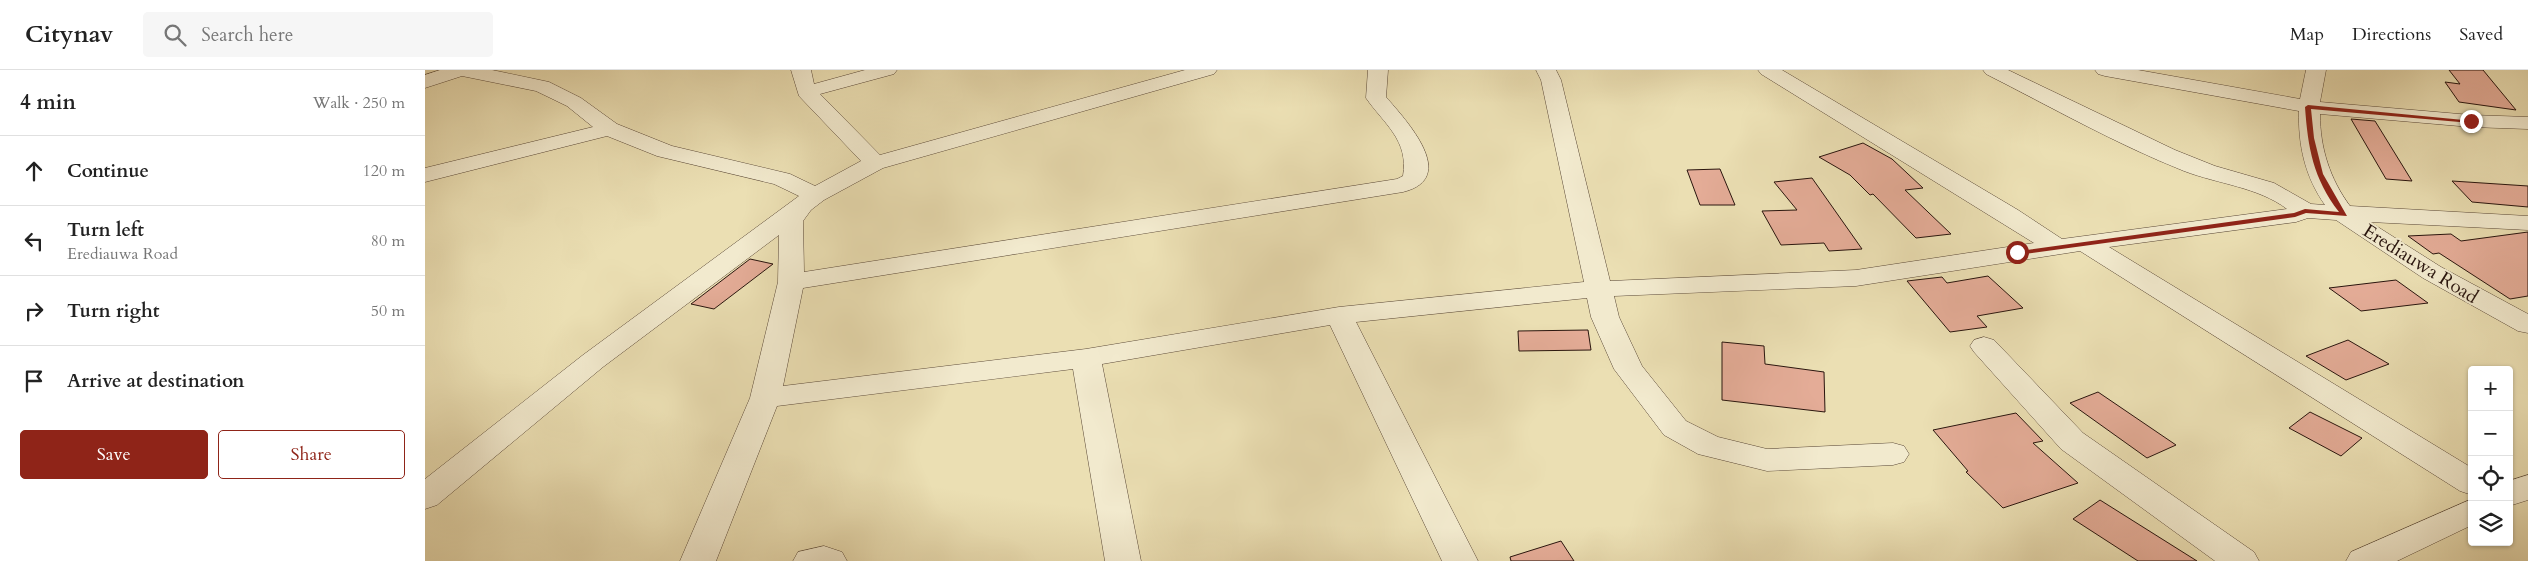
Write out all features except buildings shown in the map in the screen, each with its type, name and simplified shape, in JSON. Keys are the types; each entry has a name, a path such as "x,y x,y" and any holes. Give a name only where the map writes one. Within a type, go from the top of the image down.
{"street":[{"path":"425,82 459,70"},
{"path":"463,70 542,86 574,102 609,129 665,150 782,179 808,202"},
{"path":"801,70 807,92 875,164"},
{"path":"807,92 887,70"},
{"path":"425,497 593,362 808,202 875,164 1207,70"},
{"path":"791,282 1403,185 1414,179 1417,168 1413,142 1376,98 1378,70"},
{"path":"1546,70 1551,80 1605,317 1629,369 1675,428 1709,446 1767,460 1893,454"},
{"path":"1768,70 2001,210 2071,245 2468,481"},
{"path":"1993,70 2139,143 2195,167 2269,190 2293,200 2305,211"},
{"path":"2105,70 2308,107 2441,119 2528,123"},
{"name":"Erediauwa Road","path":"2316,70 2308,107 2311,138 2319,174 2329,194 2345,214 2453,285 2528,325"},
{"path":"425,175 609,129"},
{"path":"698,561 765,398 791,282 791,220 808,202"},
{"path":"765,398 1086,358 1339,315 1598,289 1855,278 2071,245 2295,215 2305,211 2528,222"},
{"path":"1339,315 1460,561"},
{"path":"1983,346 2072,441 2241,561"},
{"path":"1086,358 1123,561"},
{"path":"2513,493 2528,487"},
{"path":"2364,561 2468,513"},
{"path":"811,561 824,559 829,561"}],"route":[{"path":"2017,252 2295,215 2305,211 2345,214 2329,194 2319,174 2311,138 2308,107 2471,121"}]}
